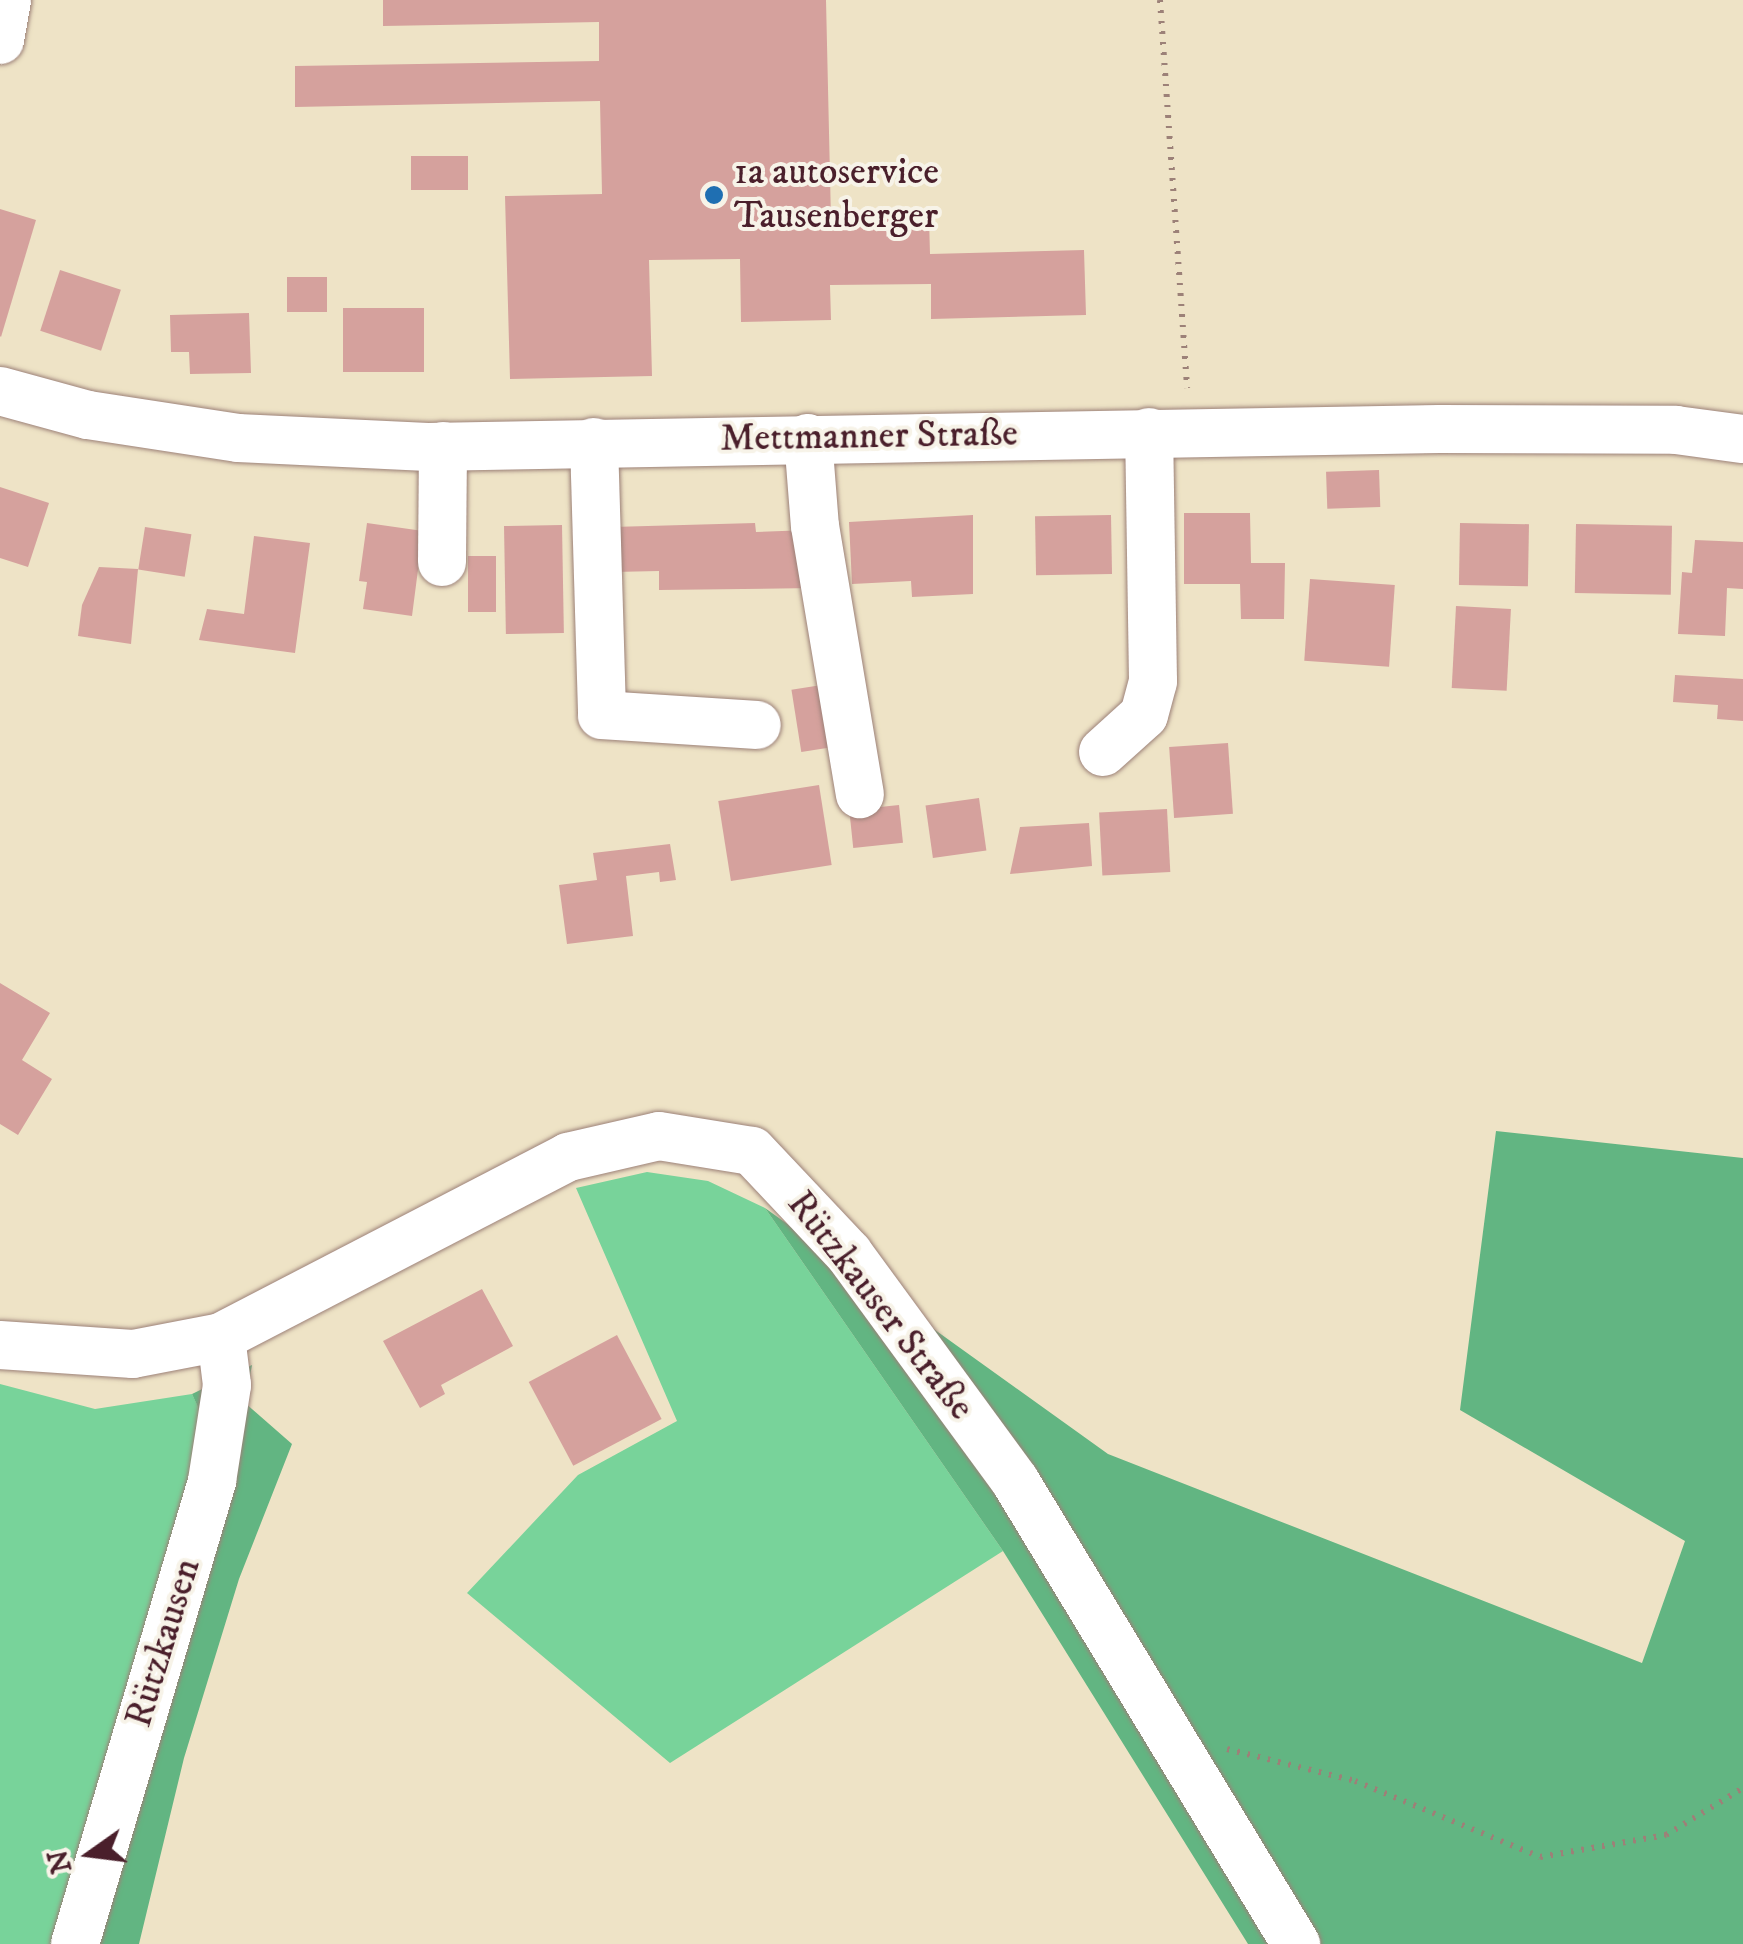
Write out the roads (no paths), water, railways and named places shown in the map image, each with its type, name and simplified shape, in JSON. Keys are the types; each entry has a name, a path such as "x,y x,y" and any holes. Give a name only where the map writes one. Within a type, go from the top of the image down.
{"street":[{"path":"0,40 7,0"},
{"name":"Mettmanner Straße","path":"0,392 88,415 238,438 457,446 1168,433 1676,430 1743,439"},
{"path":"1103,752 1144,715 1152,682 1168,433"},
{"path":"808,438 815,526 860,794"},
{"path":"594,442 602,715 756,724"},
{"path":"457,446 474,512"},
{"path":"442,562 457,446"},
{"name":"Rützkauser Straße","path":"0,1345 133,1354 222,1337 568,1157 659,1136 752,1151 849,1254 1015,1481 1185,1768 1296,1944"},
{"name":"Rützkausen","path":"75,1944 212,1481 226,1385 222,1337"}],"place":[{"name":"1a autoservice Tausenberger","path":"714,195"}]}
